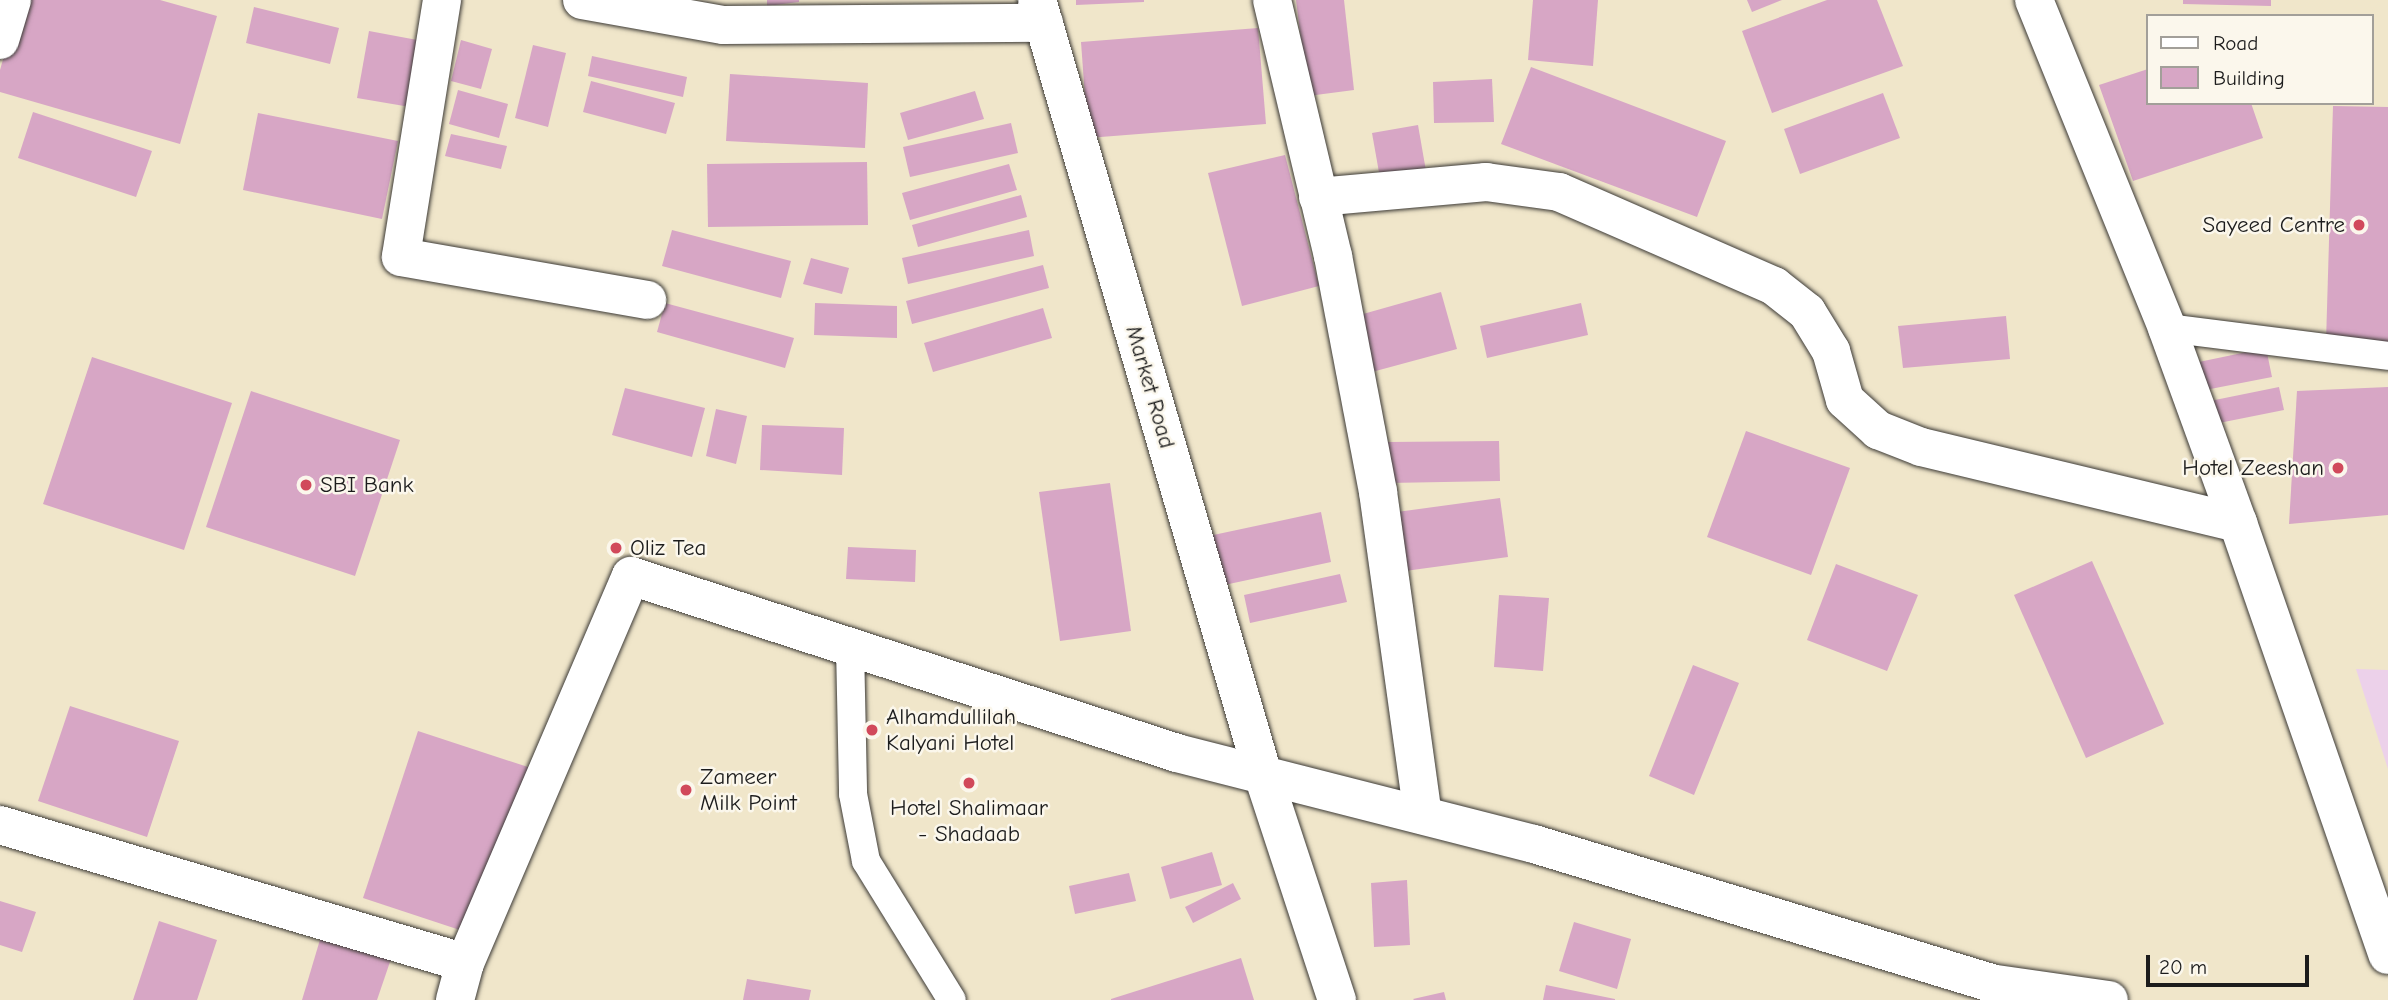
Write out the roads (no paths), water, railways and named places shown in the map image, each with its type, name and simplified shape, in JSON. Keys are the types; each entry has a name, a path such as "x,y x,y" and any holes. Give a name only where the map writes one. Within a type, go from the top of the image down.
{"main road":[{"path":"0,40 12,0"},
{"path":"442,0 401,257 647,300"},
{"path":"582,0 723,24 1041,11"},
{"path":"1272,0 1333,256 1378,492 1423,815"},
{"path":"2034,0 2166,328 2238,523 2388,955"},
{"name":"Market Road","path":"1041,11 1263,775 1338,1000"},
{"path":"1318,197 1486,181 1559,192 1773,286 1807,312 1831,351 1845,400 1878,430 1921,447 2238,523"},
{"path":"455,1000 465,963 631,576 1177,753 1534,844 1995,992 2109,1000"},
{"path":"0,825 465,963"}],"lane":[{"path":"2166,328 2388,356"},
{"path":"850,646 853,794 866,861 952,1000"}],"place":[{"name":"Sayeed Centre","path":"2359,225"},
{"name":"Hotel Zeeshan","path":"2338,468"},
{"name":"SBI Bank","path":"306,485"},
{"name":"Oliz Tea","path":"616,548"},
{"name":"Alhamdullilah Kalyani Hotel","path":"872,730"},
{"name":"Hotel Shalimaar - Shadaab","path":"969,783"},
{"name":"Zameer Milk Point","path":"686,790"}]}
